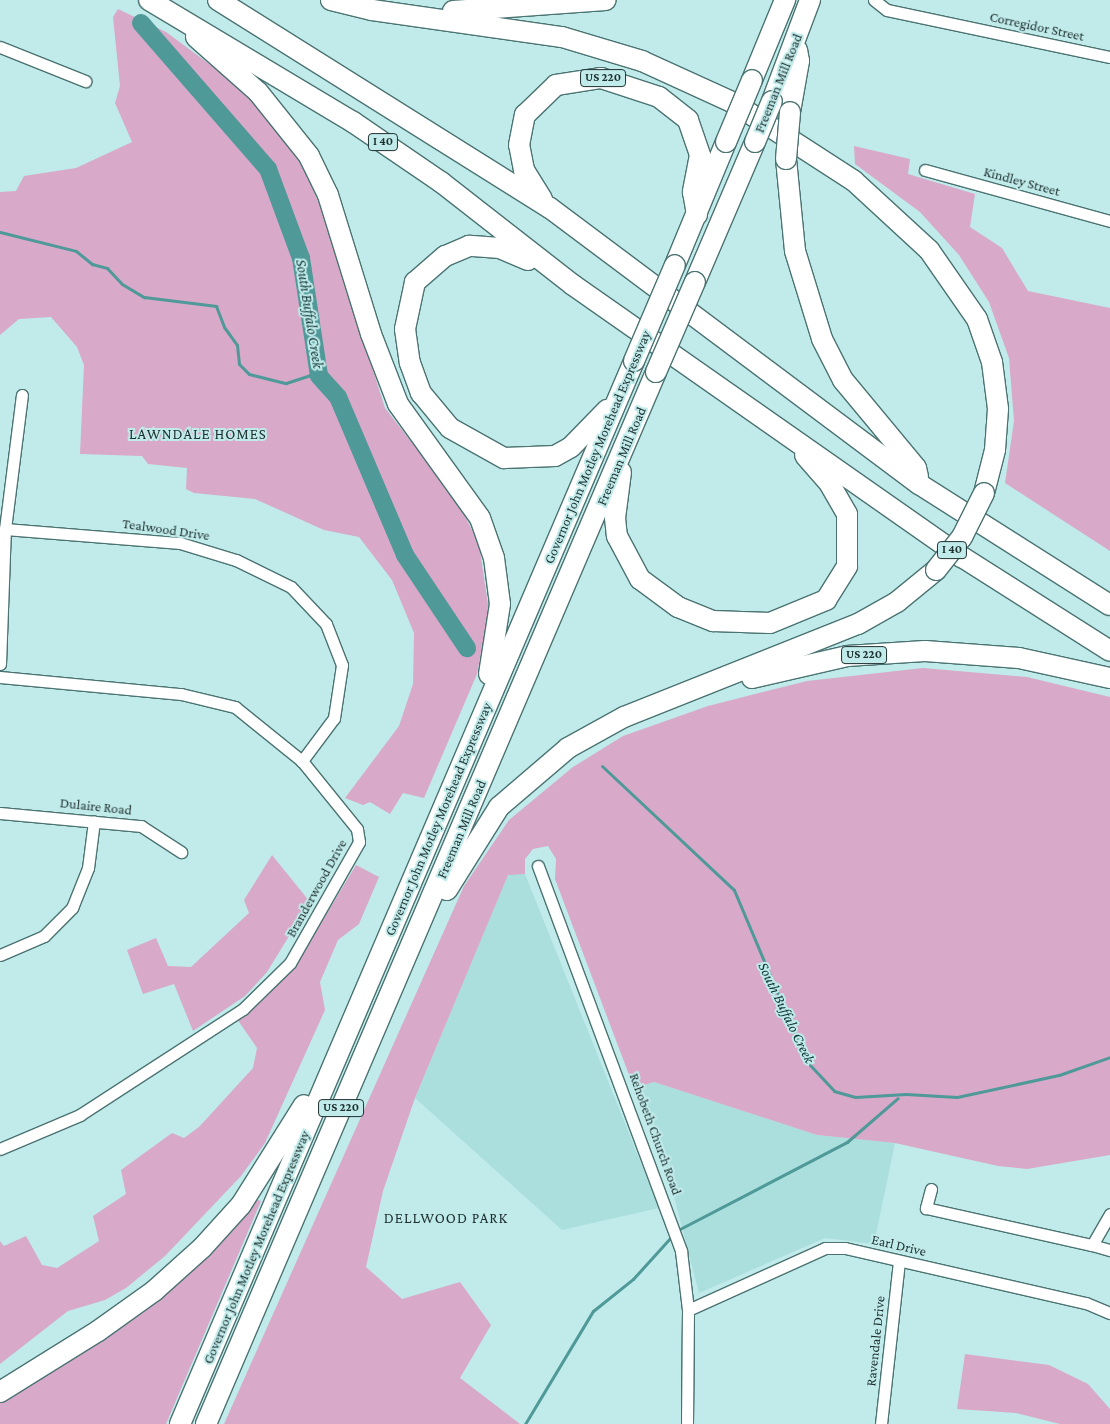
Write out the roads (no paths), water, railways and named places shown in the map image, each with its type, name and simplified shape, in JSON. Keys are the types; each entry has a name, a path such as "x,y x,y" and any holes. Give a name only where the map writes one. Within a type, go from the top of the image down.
{"highway":[{"name":"I 40","path":"150,0 353,122 441,182 573,285 970,562 1110,651"},
{"name":"I 40","path":"218,0 550,208 919,484 1110,605"},
{"path":"340,2 462,11 606,0"},
{"name":"Freeman Mill Road","path":"697,215 785,0"},
{"name":"Freeman Mill Road","path":"426,911 755,142 810,0"},
{"path":"340,2 562,37 642,61 732,102 854,181 929,250 964,295 980,326 992,362 998,409 995,450 984,494 962,537 936,570 897,602 858,624 624,717"},
{"path":"181,17 200,43 258,92 309,156 346,244 391,388 480,518 494,558 500,604 488,676 490,698"},
{"path":"795,42 800,61 790,112 786,159 795,251 822,339 843,380 916,468 919,484"},
{"name":"US 220","path":"550,208 524,170 519,145 525,115 556,85 601,78 659,97 688,120 700,155 693,192 697,215"},
{"name":"Governor John Motley Morehead Expressway","path":"180,1424 697,215"},
{"path":"573,285 500,248 457,249 415,282 405,312 410,363 421,392 439,417 476,446 504,458 555,456 571,448 600,413 616,405"},
{"path":"619,460 617,536 640,580 678,607 713,621 770,623 826,600 841,581 850,552 849,525 841,499 807,460 799,442"},
{"name":"US 220","path":"426,911 443,898 499,807 568,748 624,717 788,668 884,653 970,653 1110,678"},
{"name":"Governor John Motley Morehead Expressway","path":"206,1424 426,911"},
{"path":"0,1392 98,1331 154,1292 202,1248 241,1205 309,1096 323,1087"}],"street":[{"name":"Corregidor Street","path":"874,0 887,10 1110,57"},
{"path":"0,47 85,81"},
{"name":"Kindley Street","path":"925,170 1110,221"},
{"path":"0,664 5,529 22,395"},
{"name":"Tealwood Drive","path":"5,529 180,543 236,560 290,586 326,624 342,665 334,718 302,761"},
{"name":"Branderwood Drive","path":"0,677 181,694 236,707 302,761 356,829 359,842 290,963 243,1009 80,1115 0,1149"},
{"name":"Dulaire Road","path":"0,813 94,820 153,831 181,852"},
{"path":"0,955 44,936 72,908 88,868 94,820"},
{"name":"Rehobeth Church Road","path":"538,866 674,1225 688,1310 687,1424"},
{"path":"931,1189 926,1208 1110,1250"},
{"path":"1092,1245 1110,1214"},
{"name":"Earl Drive","path":"688,1310 825,1248 899,1260 1086,1303 1110,1313"},
{"name":"Ravendale Drive","path":"882,1424 899,1260"}],"waterway":[{"name":"South Buffalo Creek","path":"141,23 268,169 301,258 319,376 338,397 405,555 467,648"},
{"path":"0,232 76,251 92,264 107,268 122,284 144,297 216,306 224,327 237,345 239,364 249,374 286,383 310,375 319,376"},
{"name":"South Buffalo Creek","path":"602,766 734,890 796,1037 810,1065 834,1091 855,1097 906,1094 957,1097 1059,1075 1110,1057"},
{"path":"676,1231 847,1142 898,1098"},
{"path":"525,1424 593,1311 633,1279 672,1236"}],"district":[{"name":"LAWNDALE HOMES","path":"198,435"},
{"name":"DELLWOOD PARK","path":"446,1219"}]}
